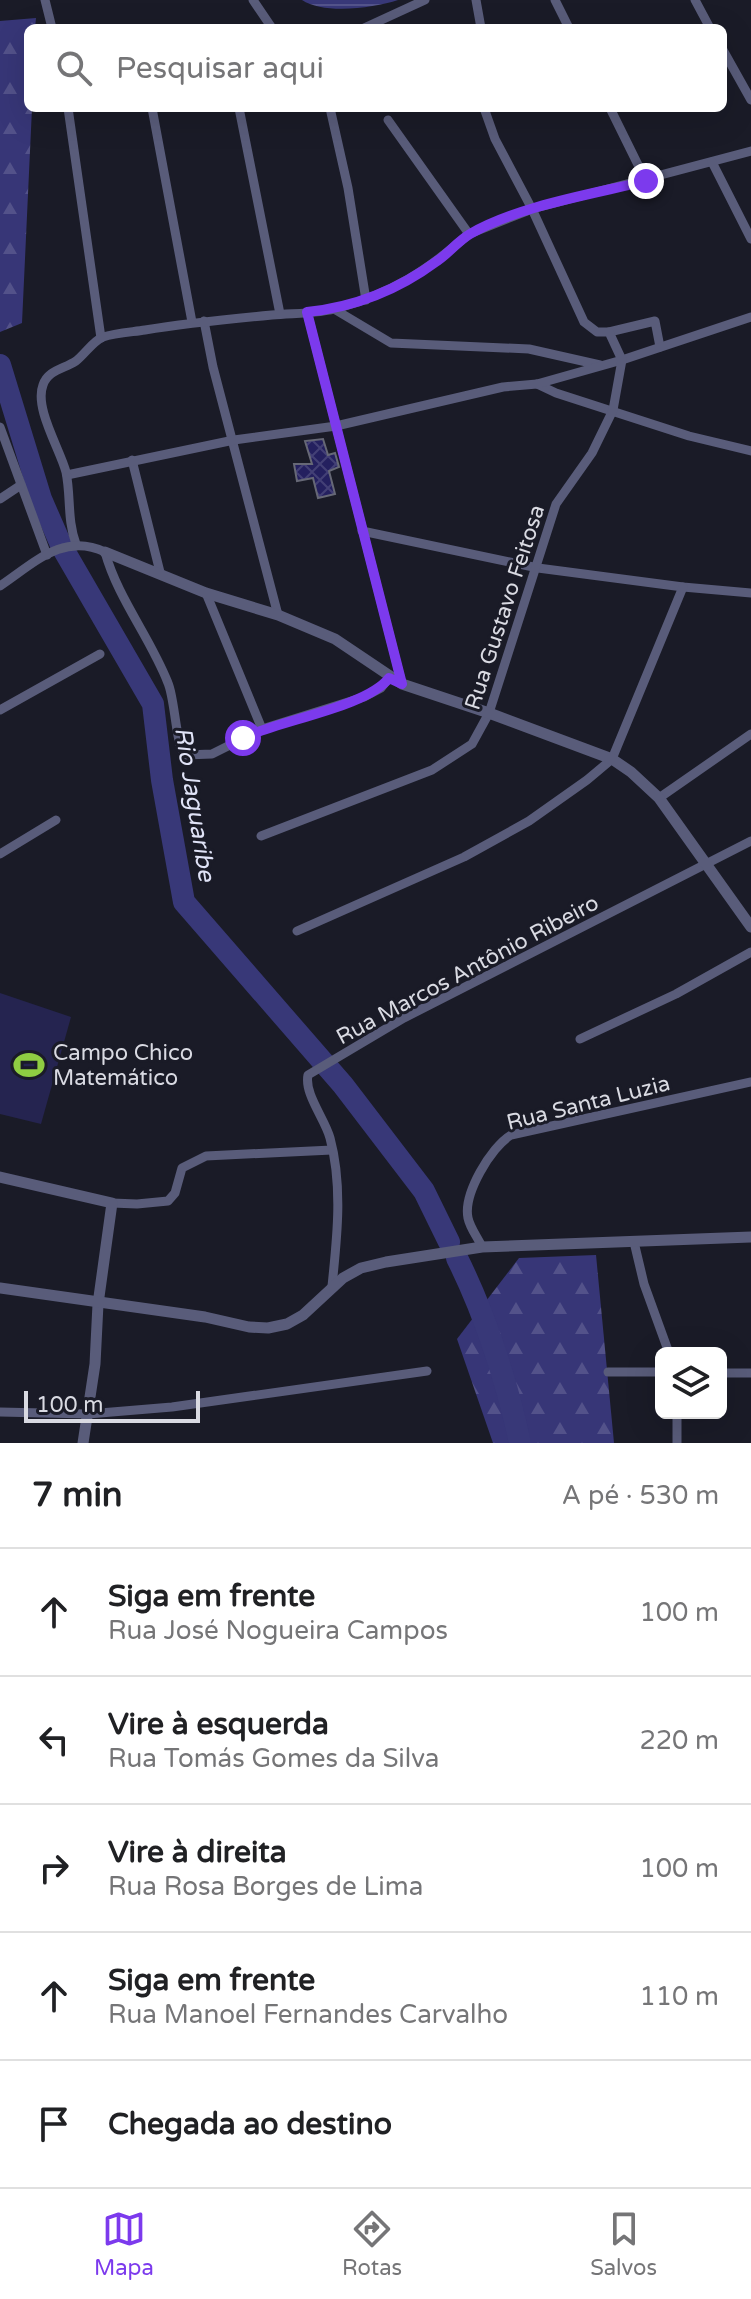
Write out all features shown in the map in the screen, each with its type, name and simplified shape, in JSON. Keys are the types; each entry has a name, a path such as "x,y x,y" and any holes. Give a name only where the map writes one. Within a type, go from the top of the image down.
{"street":[{"path":"51,24 46,1 57,0"},
{"path":"253,0 269,24"},
{"path":"373,24 425,0"},
{"path":"476,0 480,24"},
{"path":"555,0 567,24"},
{"path":"695,0 708,24"},
{"path":"727,57 751,100"},
{"path":"69,112 101,338"},
{"path":"153,112 192,322"},
{"path":"240,112 280,314"},
{"path":"331,112 348,188 366,300"},
{"path":"485,112 495,139 532,209 584,322 597,332 609,332 655,321 660,347"},
{"path":"612,112 646,181"},
{"path":"388,120 469,234"},
{"path":"73,544 68,515 67,475 44,412 42,386 55,370 73,363 101,338 192,322 334,309 366,300 411,279 440,260 469,234 532,209 751,151"},
{"path":"712,162 751,239"},
{"path":"334,309 391,343 529,349 604,366"},
{"path":"307,312 402,684"},
{"path":"67,475 234,440 336,426 460,395 537,384 604,366 751,317"},
{"path":"204,321 213,367 278,615"},
{"path":"609,332 622,360"},
{"name":"Rua Gustavo Feitosa","path":"261,836 432,770 472,744 489,713 556,504 592,453 613,410 622,360"},
{"path":"537,384 689,436 751,451"},
{"path":"0,427 50,553"},
{"path":"132,460 160,572"},
{"path":"0,499 21,485"},
{"path":"362,531 538,568 751,593"},
{"path":"0,586 50,553 73,544 105,552 206,593 278,615 335,639 402,684 612,759 659,798 751,927"},
{"path":"105,552 114,580 168,682 176,707 181,752 191,756 212,754 262,729 364,697 381,688 389,678"},
{"path":"297,931 464,857 529,821 612,759 683,587"},
{"path":"206,593 262,729"},
{"path":"0,710 100,654"},
{"path":"659,798 751,734"},
{"path":"0,854 56,820"},
{"name":"Rua Marcos Antônio Ribeiro","path":"332,1286 337,1191 332,1150 307,1082 308,1075 404,1018 751,841"},
{"path":"580,1039 676,994 751,952"},
{"name":"Rua Santa Luzia","path":"482,1247 468,1221 468,1208 482,1167 493,1149 511,1135 751,1082"},
{"path":"0,1177 112,1203 137,1204 168,1201 175,1193 182,1168 206,1156 332,1150"},
{"path":"83,1443 95,1364 98,1304 112,1203"},
{"path":"0,1288 268,1328 287,1324 303,1315 332,1286 361,1268 482,1247 751,1237"},
{"path":"634,1242 644,1284 667,1347"},
{"path":"0,1412 88,1414 172,1407 427,1371"},
{"path":"608,1372 655,1372"},
{"path":"727,1373 751,1373"},
{"path":"677,1419 677,1443"}],"green space":[{"path":"36,18 35,24 24,24 24,112 32,112 22,323 0,332 0,21"},
{"path":"596,1255 614,1443 493,1443 457,1339 519,1258"}],"shaded area":[{"path":"302,0 398,0 336,9 311,5"},
{"name":"Campo Chico Matemático","path":"0,993 71,1017 41,1124 0,1114"}],"building":[{"path":"323,439 328,455 335,453 339,467 329,471 335,494 318,498 313,478 297,481 294,464 312,464 305,441"}],"waterway":[{"name":"Rio Jaguaribe","path":"0,365 41,499 62,547 153,704 162,780 184,902 343,1085 424,1191 449,1242"},
{"name":"Rio Jaguaribe","path":"457,1258 494,1349 520,1443"}],"place":[{"name":"Campo Chico Matemático","path":"29,1065"}],"route":[{"path":"243,738 262,729 364,697 381,688 389,678 402,684 307,312 334,309 390,291 440,260 469,234 532,209 646,181"}]}
